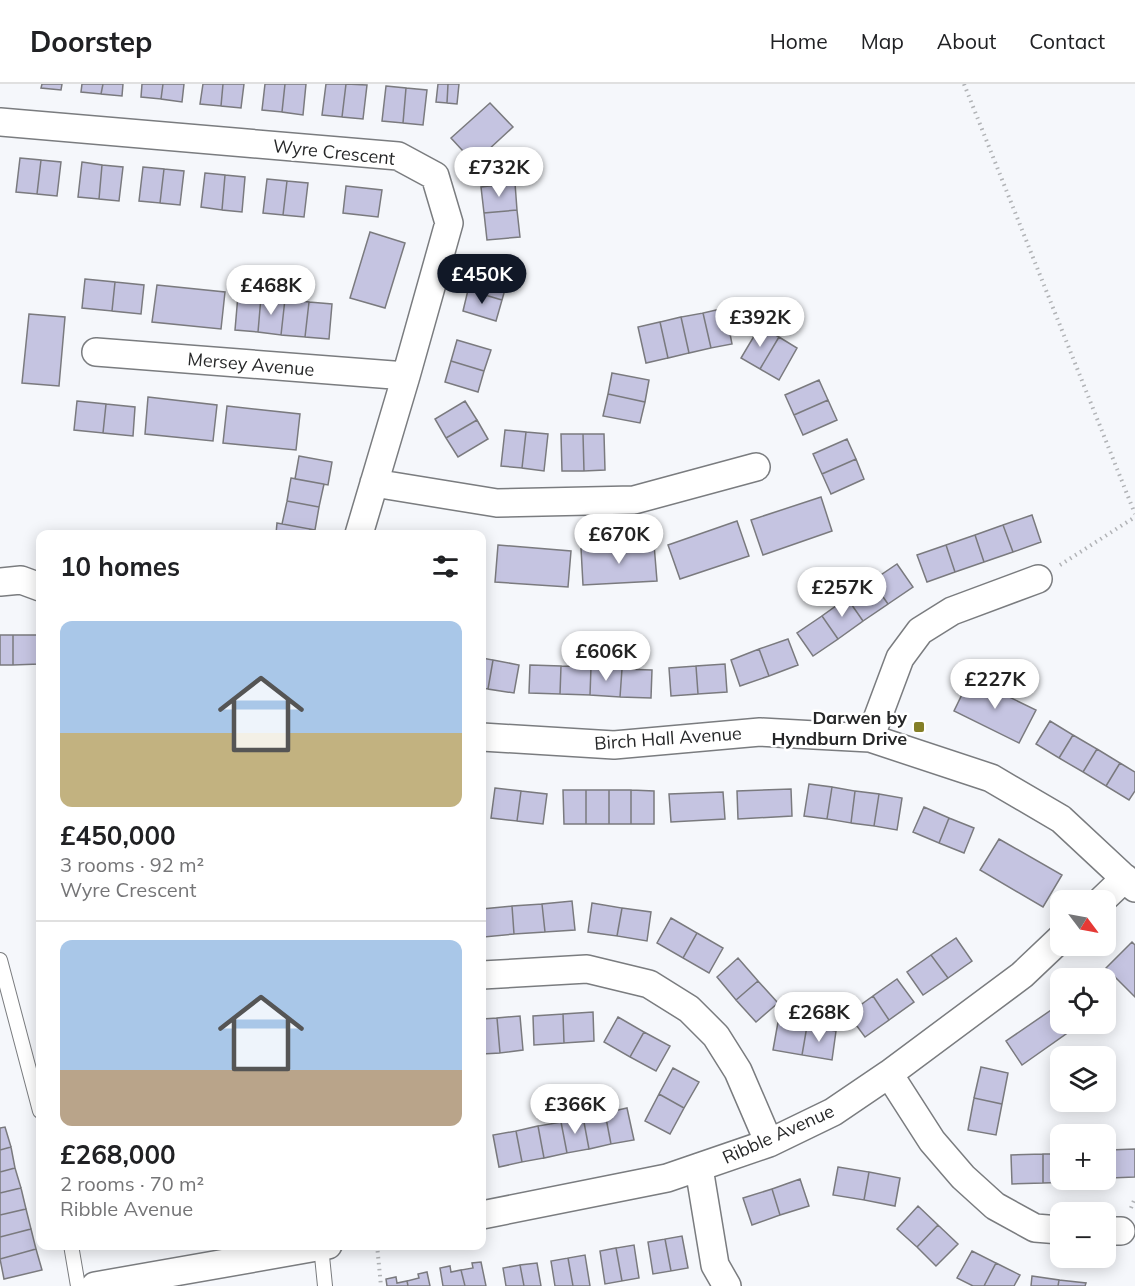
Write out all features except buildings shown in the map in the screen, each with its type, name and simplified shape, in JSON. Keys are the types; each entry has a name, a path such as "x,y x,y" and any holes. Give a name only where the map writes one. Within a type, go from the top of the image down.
{"street":[{"name":"Wyre Crescent","path":"0,122 399,156 435,176 449,223 360,530"},
{"name":"Mersey Avenue","path":"96,352 406,376"},
{"path":"374,483 496,503 634,500 756,467"},
{"path":"870,738 900,658 920,631 952,611 1038,579"},
{"path":"0,582 21,580 36,586"},
{"name":"Birch Hall Avenue","path":"486,737 614,745 760,732 870,738 991,778 1061,819 1130,883"},
{"path":"1116,892 1130,883"},
{"name":"Ribble Avenue","path":"486,1214 667,1179 769,1143 833,1112 889,1074 1022,975 1050,948"},
{"path":"486,975 588,969 649,984 689,1009 716,1036 738,1071 769,1143"},
{"path":"889,1074 932,1141 963,1177 995,1206 1035,1228 1050,1229"},
{"path":"699,1168 715,1265 727,1286"},
{"path":"95,1286 302,1250"}],"lane":[{"path":"0,960 36,1096"},
{"path":"72,1250 78,1286"},
{"path":"325,1250 325,1286"}],"path":[{"path":"964,84 1135,515 1038,579"},
{"path":"377,1250 381,1286"}],"place":[{"name":"Darwen by Hyndburn Drive","path":"919,727"}]}
